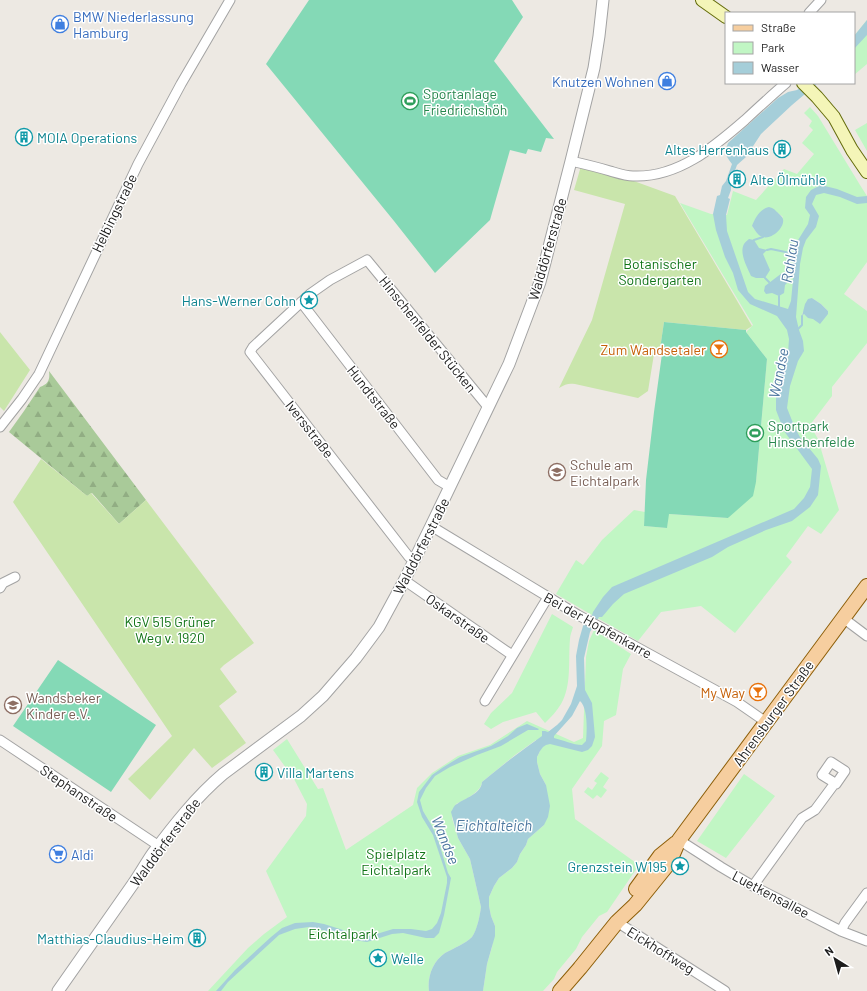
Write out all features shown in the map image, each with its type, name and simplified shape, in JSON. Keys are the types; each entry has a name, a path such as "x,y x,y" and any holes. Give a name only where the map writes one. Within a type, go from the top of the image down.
{"main road":[{"path":"702,0 725,16"},
{"path":"807,87 834,117 852,150 867,172"},
{"name":"Ahrensburger Straße","path":"560,991 617,922 627,902 660,856 679,840 867,586"}],"street":[{"name":"Helbingstraße","path":"0,427 39,374 138,164 181,84 230,0"},
{"path":"810,12 822,0"},
{"name":"Walddörferstraße","path":"58,991 158,846 190,806 223,774 301,716 323,696 356,658 379,626 431,526 509,364 540,282 594,68 600,36 601,3"},
{"path":"571,160 620,174 633,176 657,175 696,158 711,148 726,137 785,84"},
{"name":"Hinschenfelder Stücken","path":"301,302 330,280 367,260 488,407"},
{"name":"Hundtstraße","path":"301,302 438,480 450,487"},
{"name":"Iversstraße","path":"301,302 253,347 250,352 409,557 414,559"},
{"name":"Bei der Hopfenkarre","path":"431,526 599,627 737,702 766,722"},
{"path":"0,588 3,583 15,577"},
{"name":"Oskarstraße","path":"404,580 512,655"},
{"path":"485,701 548,597"},
{"path":"843,618 867,636"},
{"name":"Stephanstraße","path":"0,740 158,846"},
{"path":"753,886 802,818 815,810 835,783"},
{"name":"Luetkensallee","path":"679,840 753,886 841,931 867,941"},
{"path":"841,931 845,923 867,893"},
{"name":"Eickhoffweg","path":"617,922 725,991"}],"green space":[{"name":"Sportanlage Friedrichshöh","path":"309,0 512,0 523,17 494,61 554,139 546,138 541,152 528,149 526,154 510,150 490,220 435,273 266,64"},
{"path":"867,20 867,64 855,74 855,35"},
{"path":"810,107 818,116 867,196 867,262 844,294 867,311 867,343 832,387 832,396 810,425 818,439 839,510 821,534 808,526 786,556 792,562 735,633 701,606 661,612 638,641 556,594 576,560 583,565 602,540 634,510 645,512 644,526 667,528 668,514 728,518 756,482 767,359 746,332 753,325 680,203 711,214 727,215 733,191 756,200 784,169 797,174 814,154 802,143 813,130 809,126 812,121 804,113","holes":["778,213 783,217 758,234 752,226","812,298 821,304 828,311 828,314 813,318 804,314 802,315"]},
{"path":"867,123 867,151 855,130"},
{"name":"Botanischer Sondergarten","path":"581,166 631,180 675,196 752,326 746,330 664,322 660,349 654,354 648,391 638,398 573,384 567,384 559,388 592,320 625,204 574,190"},
{"path":"664,322 746,330 767,359 756,482 753,496 728,518 669,514 667,528 644,526 646,480 662,354 660,349"},
{"path":"0,332 30,370 4,411 0,407"},
{"path":"49,371 146,500 119,524 92,493 87,496 9,432 40,387 47,383 49,379"},
{"name":"KGV 515 Grüner Weg v. 1920","path":"41,459 87,496 91,493 119,524 146,500 254,643 220,669 237,692 219,706 246,743 212,768 194,748 150,800 128,779 172,736 13,502"},
{"path":"552,614 573,627 570,638 567,689 561,704 556,712 545,723 536,712 503,722 491,729 484,724 491,713 512,693"},
{"name":"Eichtalpark","path":"594,630 631,654 623,669 616,715 604,721 602,746 572,789 575,819 639,865 607,912 599,916 582,937 576,949 557,972 554,979 543,991 483,991 495,926 491,916 489,897 499,878 517,862 528,839 544,825 546,785 540,774 537,762 537,757 540,751 536,740 482,782 481,786 476,792 456,804 452,818 458,838 470,859 481,910 477,927 472,937 463,944 445,953 437,960 430,975 429,991 208,991 248,948 287,917 266,871 306,816 307,804 294,779 273,750 287,739 318,789 323,788 346,850 413,805 417,788 432,773 458,756 490,745 527,721 574,742 583,738 586,657 589,641"},
{"path":"58,660 156,725 111,792 13,726"},
{"path":"601,772 609,778 603,787 607,790 601,798 597,795 593,799 584,792 588,787 592,790 597,783 594,781"},
{"path":"744,774 775,796 726,858 697,841"}],"water":[{"path":"867,20 867,35 855,48 855,35"},
{"name":"Eichtalteich","path":"805,84 817,84 761,134 746,157 737,165 731,182 731,190 728,198 730,199 726,215 727,231 748,292 755,299 788,309 791,301 795,245 808,224 810,215 805,208 806,197 811,190 821,185 837,189 857,197 867,196 867,203 857,204 840,197 824,193 816,195 812,204 819,216 816,227 806,240 800,264 796,317 803,341 804,351 798,361 790,386 787,408 800,437 818,459 821,466 818,495 810,507 792,521 766,530 728,547 712,557 624,594 602,617 599,617 590,632 584,658 585,690 592,703 595,737 592,746 588,750 582,752 550,744 543,747 537,757 540,774 546,785 550,806 548,817 544,825 528,839 517,862 499,878 489,897 491,916 495,926 495,936 487,964 483,991 429,991 430,975 437,960 445,953 463,944 472,937 477,927 481,907 470,859 458,838 451,812 454,806 476,793 482,782 542,736 542,731 548,732 562,720 571,704 577,686 576,656 583,626 603,597 612,587 794,509 804,498 810,487 812,469 784,431 776,410 776,398 780,377 788,353 789,339 787,330 777,316 750,304 738,290 716,230 713,214 717,196 720,195 722,186 726,181 732,164 726,154 728,143 778,98 788,92 797,90","holes":["580,701 583,704 586,714 587,732 586,741 582,745 554,738 554,736 572,716"]},
{"path":"769,207 781,216 783,222 780,229 773,235 770,237 763,237 758,234 752,226 760,212"},
{"path":"749,239 754,240 759,248 767,250 763,254 770,270 765,278 756,278 751,276 746,264 742,252 744,243"},
{"path":"782,273 785,273 788,276 788,282 785,285 784,293 779,296 772,293 766,294 764,291 765,286"},
{"path":"812,298 828,311 828,314 820,324 813,319 808,318 804,314 802,316 805,304 808,299"},
{"path":"527,724 539,729 528,730 501,746 450,767 435,776 426,788 420,800 423,811 432,826 439,843 448,873 451,878 439,933 434,938 426,938 403,933 392,934 367,942 354,940 335,933 309,927 295,929 279,935 228,982 221,991 216,991 235,970 271,937 282,928 295,923 313,922 324,924 362,936 370,936 393,929 426,931 432,929 437,923 441,913 447,877 433,835 422,817 417,802 419,792 432,775 442,768 460,757 491,746 508,736 517,728"}],"waterway":[{"path":"754,240 763,237"},
{"name":"Rahlau","path":"767,250 771,249 795,254"},
{"path":"765,278 769,282"},
{"path":"779,296 779,309"},
{"path":"797,330 802,325 802,316"}],"place":[{"name":"BMW Niederlassung Hamburg","path":"60,24"},
{"name":"Knutzen Wohnen","path":"667,81"},
{"name":"Sportanlage Friedrichshöh","path":"410,101"},
{"name":"MOIA Operations","path":"24,137"},
{"name":"Altes Herrenhaus","path":"782,149"},
{"name":"Alte Ölmühle","path":"737,179"},
{"name":"Hans-Werner Cohn","path":"309,300"},
{"name":"Zum Wandsetaler","path":"719,349"},
{"name":"Sportpark Hinschenfelde","path":"755,433"},
{"name":"Schule am Eichtalpark","path":"557,472"},
{"name":"My Way","path":"758,692"},
{"name":"Wandsbeker Kinder e.V.","path":"13,705"},
{"name":"Villa Martens","path":"264,772"},
{"name":"Aldi","path":"58,854"},
{"name":"Grenzstein W195","path":"680,866"},
{"name":"Matthias-Claudius-Heim","path":"197,938"},
{"name":"Welle","path":"378,958"}],"water label":[{"name":"Wandse","path":"778,373"},
{"name":"Wandse","path":"446,840"}],"park label":[{"name":"Spielplatz Eichtalpark","path":"396,862"}]}
